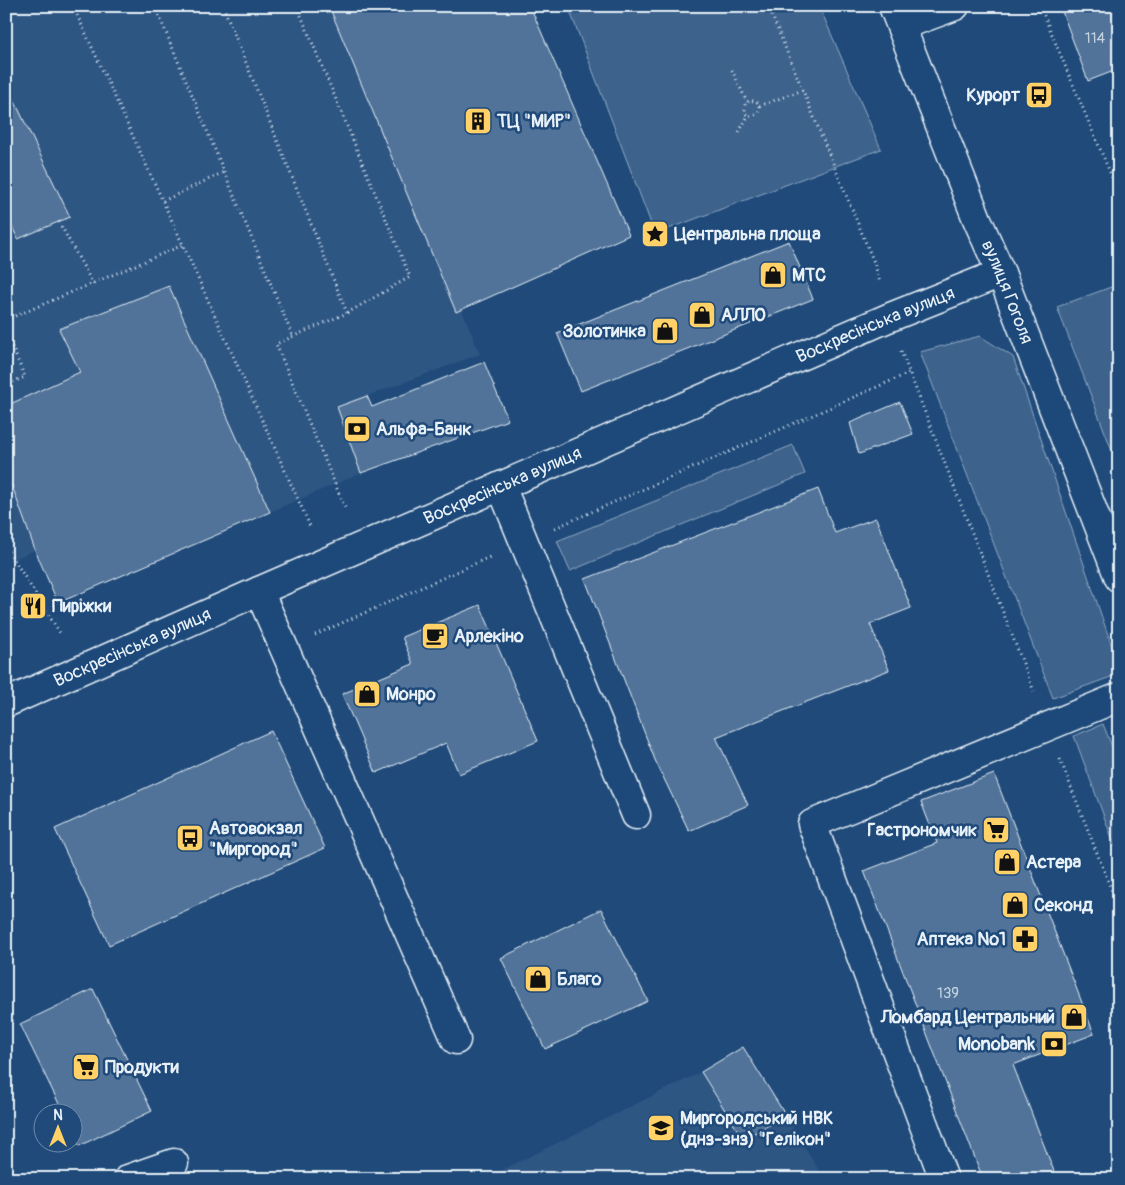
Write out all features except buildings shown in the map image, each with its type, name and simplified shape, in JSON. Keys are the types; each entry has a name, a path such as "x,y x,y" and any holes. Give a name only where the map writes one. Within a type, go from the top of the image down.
{"street":[{"path":"897,16 955,6"},
{"name":"вулиця Гоголя","path":"897,16 977,219 1001,273 1119,578"},
{"name":"Воскресінська вулиця","path":"6,703 888,318 1001,273"},
{"path":"501,486 636,815"},
{"path":"259,591 456,1040"},
{"path":"944,1179 812,824 1047,725 1119,697"},
{"path":"128,1179 174,1163"}],"path":[{"path":"73,6 310,526"},
{"path":"155,6 293,336"},
{"path":"223,6 347,314"},
{"path":"297,6 410,277 347,314 276,344 346,510"},
{"path":"768,6 875,265 888,318 1119,909"},
{"path":"1040,6 1119,194"},
{"path":"732,70 747,102"},
{"path":"759,106 803,90"},
{"path":"747,102 754,101 759,106"},
{"path":"747,102 744,108 748,116"},
{"path":"748,116 758,114 759,106"},
{"path":"739,132 748,116"},
{"path":"163,201 224,172"},
{"path":"59,222 93,284"},
{"path":"6,320 183,245"},
{"path":"6,333 25,377 6,385"},
{"path":"284,649 909,372"},
{"path":"7,549 60,633"}],"shaded area":[{"path":"6,6 338,6 480,354 338,407 361,473 270,512 169,286 60,329 80,372 6,406"},
{"path":"568,6 819,6 881,149 655,234"},
{"path":"1119,284 1119,469 1057,307"},
{"path":"980,336 1013,357 1119,667 1119,674 1053,698 920,352"},
{"path":"793,445 805,474 570,571 557,541"},
{"path":"6,469 35,550 6,563"},
{"path":"1103,724 1119,764 1119,857 1074,736"},
{"name":"Миргородський НВК (днз-знз) \"Гелікон\"","path":"701,1072 743,1139 786,1116 824,1179 484,1179"}],"place":[{"name":"Курорт","path":"1039,95"},
{"name":"ТЦ \"МИР\"","path":"478,121"},
{"name":"Центральна площа","path":"655,234"},
{"name":"МТС","path":"773,275"},
{"name":"АЛЛО","path":"702,315"},
{"name":"Золотинка","path":"665,331"},
{"name":"Альфа-Банк","path":"357,429"},
{"name":"Пиріжки","path":"33,606"},
{"name":"Арлекіно","path":"435,636"},
{"name":"Монро","path":"367,694"},
{"name":"Гастрономчик","path":"996,830"},
{"name":"Автовокзал \"Миргород\"","path":"190,838"},
{"name":"Астера","path":"1007,862"},
{"name":"Секонд","path":"1015,905"},
{"name":"Аптека №1","path":"1025,939"},
{"name":"Благо","path":"538,979"},
{"name":"Ломбард Центральний","path":"1074,1017"},
{"name":"Monobank","path":"1054,1044"},
{"name":"Продукти","path":"86,1067"},
{"name":"Миргородський НВК (днз-знз) \"Гелікон\"","path":"661,1128"}]}
